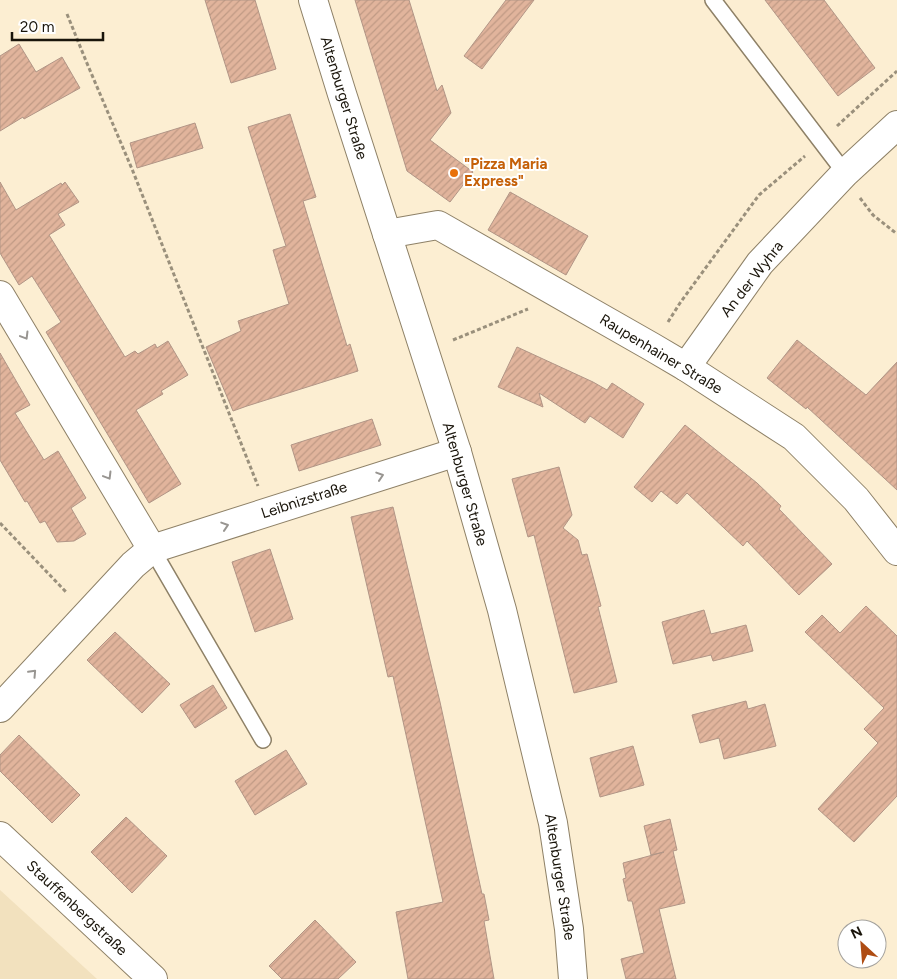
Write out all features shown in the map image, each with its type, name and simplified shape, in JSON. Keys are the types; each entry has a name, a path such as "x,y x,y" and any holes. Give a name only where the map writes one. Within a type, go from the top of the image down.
{"street":[{"name":"Altenburger Straße","path":"314,0 457,452 502,610 553,823 569,929 573,979"},
{"name":"An der Wyhra","path":"686,367 760,264 842,175 897,125"},
{"name":"Raupenhainer Straße","path":"387,234 438,225 686,367 794,437 856,499 897,551"},
{"path":"0,295 152,549"},
{"name":"Leibnizstraße","path":"0,708 133,565 152,549 457,452"},
{"name":"Stauffenbergstraße","path":"0,836 153,979"}],"lane":[{"path":"713,0 820,142 842,175"},
{"path":"152,549 263,740"}],"path":[{"path":"67,14 132,169 268,512"},
{"path":"652,347 680,304 759,195 897,71"},
{"path":"842,175 874,215 897,234"},
{"path":"424,352 561,295"},
{"path":"0,523 87,615"}],"shaded area":[{"path":"0,890 97,979 0,979"}],"building":[{"path":"205,0 255,0 276,69 231,83"},
{"path":"355,0 409,0 437,91 442,85 451,113 430,140 473,172 450,202 407,171"},
{"path":"506,0 534,0 482,69 464,56"},
{"path":"765,0 824,0 875,68 838,96"},
{"path":"19,44 36,72 62,57 80,88 0,131 0,56"},
{"path":"290,114 316,197 303,201 347,346 350,344 358,371 233,411 206,347 241,331 238,321 289,304 273,250 286,246 248,127"},
{"path":"195,123 203,148 137,168 130,143"},
{"path":"0,182 16,210 65,182 79,202 58,214 65,225 49,235 125,357 135,351 138,354 155,344 157,348 168,341 188,375 161,391 163,394 136,410 181,484 149,503 46,332 61,322 32,276 19,285 0,253"},
{"path":"510,192 588,236 566,275 488,230"},
{"path":"797,340 866,395 897,362 897,490 807,407 806,409 767,378"},
{"path":"517,347 607,390 612,383 644,404 623,438 590,416 585,423 539,393 543,407 498,387"},
{"path":"0,353 30,405 15,413 44,460 58,451 86,498 71,508 86,534 74,541 57,542 45,521 40,523 27,501 25,502 0,460"},
{"path":"372,419 381,445 299,471 291,445"},
{"path":"685,425 757,483 781,506 779,509 832,564 799,595 747,541 743,546 687,493 677,504 661,491 652,502 634,487"},
{"path":"559,467 572,515 563,528 578,540 582,555 587,554 601,606 598,607 617,682 574,693 534,535 528,537 512,479"},
{"path":"393,507 440,702 482,894 484,894 489,920 484,921 494,979 408,979 396,912 443,902 393,676 388,677 351,517"},
{"path":"270,549 293,619 255,632 232,562"},
{"path":"866,606 897,636 897,796 854,842 818,809 878,743 864,729 884,708 805,632 822,615 840,633"},
{"path":"704,610 711,634 746,625 753,651 713,661 711,655 673,664 662,622"},
{"path":"115,632 170,684 142,713 87,660"},
{"path":"213,685 227,708 195,728 180,705"},
{"path":"746,701 748,709 765,704 776,746 724,759 719,738 700,743 692,715"},
{"path":"19,735 80,795 52,823 0,771 0,755"},
{"path":"633,746 644,785 600,797 590,758"},
{"path":"286,750 307,784 255,815 235,781"},
{"path":"126,817 167,856 132,893 91,852"},
{"path":"670,819 677,850 673,851 685,903 659,909 676,979 626,979 621,959 644,953 632,901 628,901 623,879 626,878 623,863 664,852 651,855 644,826"},
{"path":"315,920 356,962 338,979 282,979 269,966"}],"place":[{"name":"\"Pizza Maria Express\"","path":"454,173"}]}
